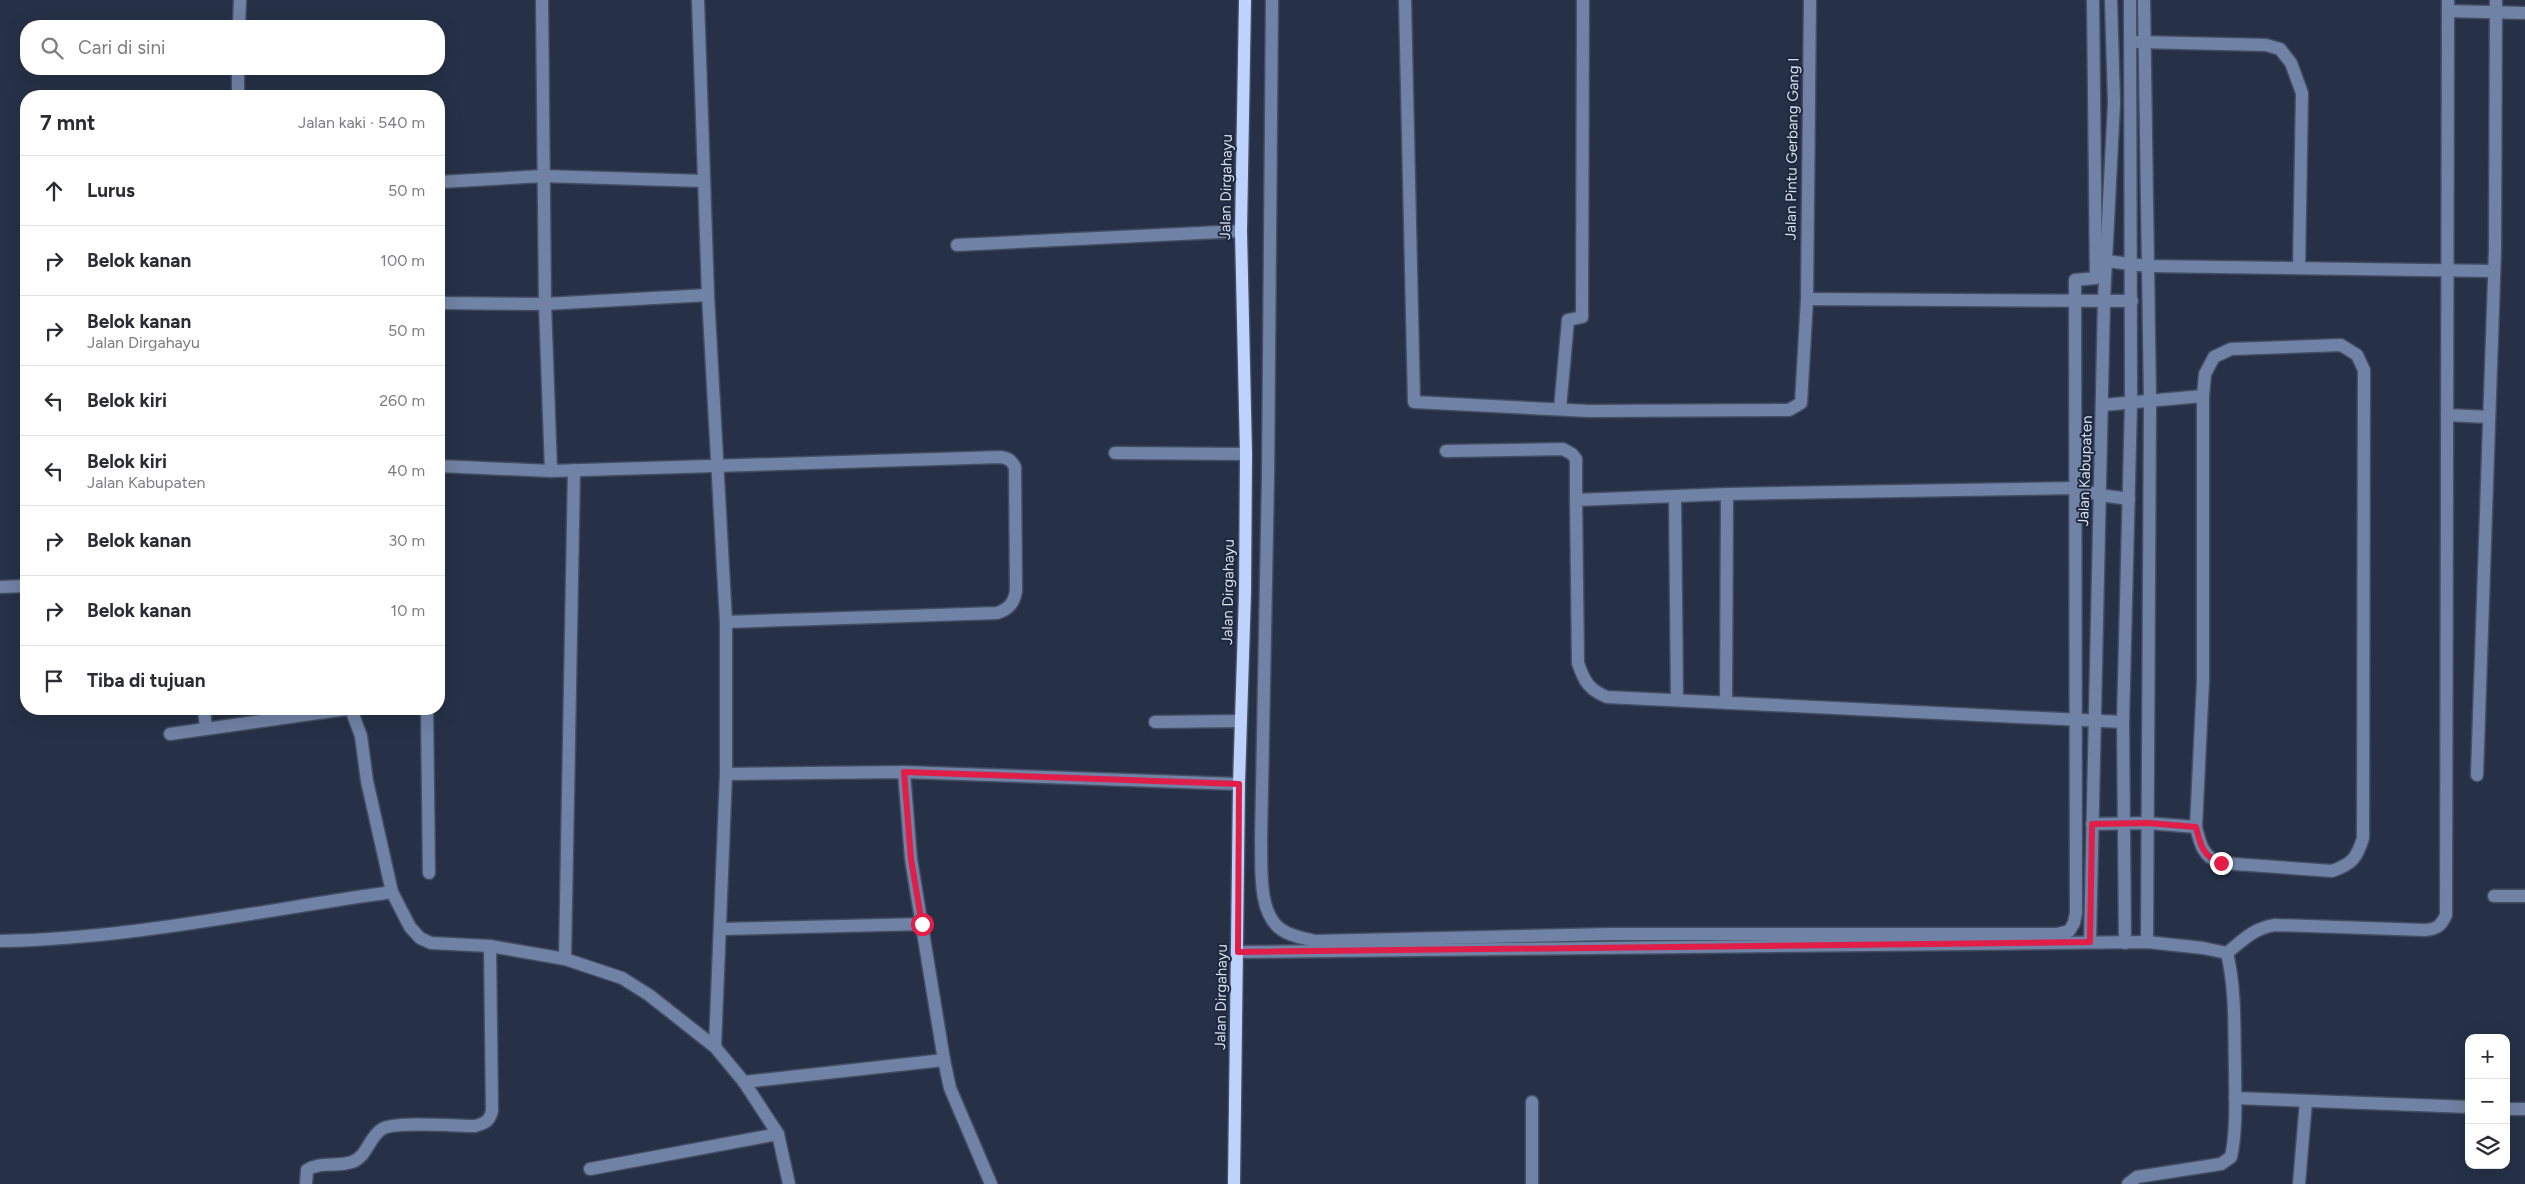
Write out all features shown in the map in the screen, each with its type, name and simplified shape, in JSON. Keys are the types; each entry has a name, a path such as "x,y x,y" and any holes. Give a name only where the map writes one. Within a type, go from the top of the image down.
{"main road":[{"name":"Jalan Dirgahayu","path":"1234,1184 1239,784 1246,454 1241,231 1245,0"}],"street":[{"path":"239,20 240,0"},
{"path":"542,0 545,304 550,471"},
{"path":"698,0 708,295 726,622 726,774 722,929 715,1047"},
{"path":"1272,0 1268,488 1261,840 1264,905 1280,929 1291,936 1315,940 1611,934 2063,934 2069,931 2074,923 2076,913 2075,280 2096,278 2093,0"},
{"path":"1406,0 1414,402 1560,409 1568,320 1582,317 1583,0"},
{"name":"Jalan Pintu Gerbang Gang I","path":"1560,409 1589,411 1789,410 1797,407 1803,397 1807,299 1810,0"},
{"name":"Jalan Kabupaten","path":"2090,942 2104,300 2114,103 2111,0"},
{"path":"2125,942 2122,823 2132,301 2129,264 2130,0"},
{"path":"2144,0 2150,401 2147,942"},
{"path":"2477,775 2494,271 2494,50 2497,14 2496,0"},
{"path":"2227,953 2254,930 2275,925 2425,930 2434,929 2442,924 2446,915 2448,6 2497,14 2525,13"},
{"path":"2131,42 2266,45 2280,49 2291,63 2302,93 2299,268"},
{"path":"238,75 238,90"},
{"path":"445,182 543,176 704,181"},
{"path":"957,245 1241,231"},
{"path":"2106,261 2147,266 2494,271"},
{"path":"445,303 545,304 708,295"},
{"path":"1807,299 2132,301"},
{"path":"2341,344 2357,355 2364,370 2363,838 2358,855 2345,866 2332,871 2221,863 2212,860 2205,854 2196,827 2202,681 2203,396 2205,374 2214,357 2231,349 2341,344"},
{"path":"2103,405 2203,396"},
{"path":"2447,415 2488,417"},
{"path":"1446,451 1563,449 1576,458 1578,663 1583,681 1595,692 1607,697 2123,722"},
{"path":"1115,453 1246,454"},
{"path":"445,466 550,471 1001,457 1008,458 1015,467 1016,591 1014,599 1004,610 998,612 726,622"},
{"path":"565,959 574,470"},
{"path":"1576,500 1726,494 2076,488 2100,496 2129,498"},
{"path":"1726,494 1726,702"},
{"path":"1675,497 1677,700"},
{"path":"0,587 20,586"},
{"path":"205,715 206,729"},
{"path":"170,734 306,715"},
{"path":"352,715 361,736 367,781 392,892 410,928 420,938 431,943 490,946 565,959 622,978 649,995 715,1047 744,1082 778,1134 789,1184"},
{"path":"427,715 428,873"},
{"path":"1155,722 1241,721"},
{"path":"726,774 904,772 1239,784"},
{"path":"904,772 911,859 944,1060 950,1088 991,1184"},
{"path":"2092,824 2148,823 2196,827"},
{"path":"0,941 48,940 140,930 392,892"},
{"path":"2494,896 2525,896"},
{"path":"722,929 922,924"},
{"path":"1238,952 2147,942 2203,948 2227,953"},
{"path":"306,1184 307,1170 314,1165 350,1163 360,1159 371,1138 390,1126 475,1126 486,1123 490,1119 492,1111 490,946"},
{"path":"2128,1184 2137,1177 2211,1166 2227,1161 2233,1148 2235,1098 2233,985 2227,953"},
{"path":"744,1082 944,1060"},
{"path":"2235,1098 2465,1107"},
{"path":"2299,1184 2306,1101"},
{"path":"1532,1102 1532,1184"},
{"path":"2510,1109 2525,1109"},
{"path":"590,1169 778,1134"}],"route":[{"path":"922,924 911,859 904,772 1239,784 1238,952 2090,942 2092,824 2148,823 2196,827 2200,845 2205,854 2212,860 2221,863"}]}
